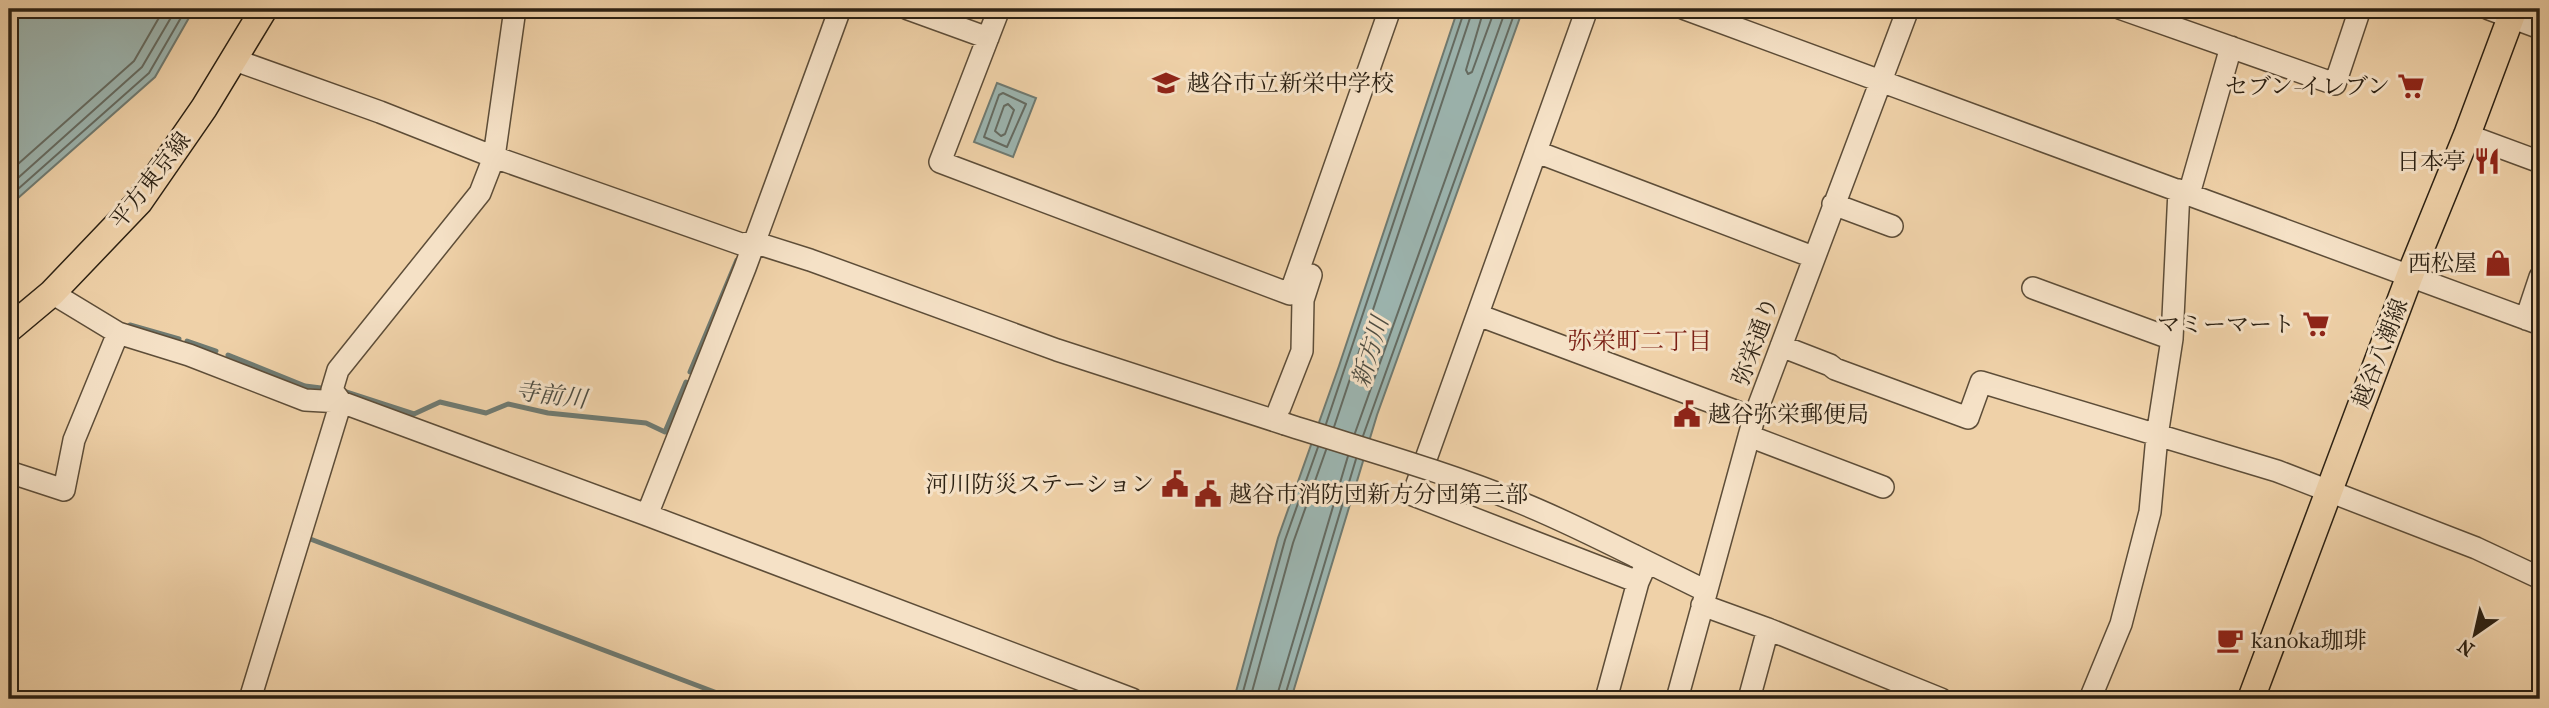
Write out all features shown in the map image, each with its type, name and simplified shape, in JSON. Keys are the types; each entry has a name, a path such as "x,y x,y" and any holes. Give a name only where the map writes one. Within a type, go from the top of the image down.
{"main road":[{"name":"平方東京線","path":"9,329 52,293 139,202 235,60 264,9"},
{"name":"越谷八潮線","path":"2251,699 2410,275 2466,135 2506,12"}],"street":[{"path":"341,402 332,390 338,370 480,193 494,157 515,9"},
{"path":"647,515 745,268 840,9"},
{"path":"908,9 988,38"},
{"path":"999,9 940,162 1290,293 1390,9"},
{"path":"1587,9 1413,495 1640,567"},
{"path":"1685,9 2533,321 2540,277"},
{"name":"弥栄通り","path":"1677,699 1751,427 1908,9"},
{"path":"2122,9 2335,84 2360,9"},
{"path":"2506,12 2540,28"},
{"path":"2090,699 2121,624 2150,512 2157,436 2172,339 2184,192 2231,47"},
{"path":"235,60 380,112 494,157 741,244 753,242 810,260 1057,350 1461,480 1520,502 1574,525 1640,567 1768,629 1941,699"},
{"path":"2466,135 2540,162"},
{"path":"1537,152 1813,257"},
{"path":"1280,422 1302,351 1303,300 1321,242 1321,203"},
{"path":"1833,204 1892,226"},
{"path":"2033,288 2172,339"},
{"path":"52,293 118,333 189,355 305,400 341,402 1132,699"},
{"path":"1478,315 1751,427 1883,488"},
{"path":"9,472 64,490 74,440 118,333"},
{"path":"1781,346 1968,418 1981,382 2277,471 2476,548 2540,578"},
{"path":"250,699 341,402"},
{"path":"1606,699 1640,567"},
{"path":"1749,699 1768,629"}],"water":[{"path":"9,9 194,9 155,77 9,206"},
{"name":"新方川","path":"1458,9 1523,9 1377,415 1291,699 1234,699 1278,538 1339,366"},
{"path":"997,83 1036,98 1013,157 974,142"}],"waterway":[{"name":"寺前川","path":"690,372 737,260"},
{"name":"寺前川","path":"130,325 179,339"},
{"name":"寺前川","path":"187,341 216,351"},
{"name":"寺前川","path":"228,355 305,386 321,388"},
{"name":"寺前川","path":"343,391 414,414 440,402 486,413 508,404 548,413 646,423 665,432 686,382"},
{"path":"305,537 733,699"}],"place":[{"name":"越谷市立新栄中学校","path":"1166,83"},
{"name":"セブン-イレブン","path":"2411,86"},
{"name":"日本亭","path":"2487,161"},
{"name":"西松屋","path":"2498,263"},
{"name":"マミーマート","path":"2316,324"},
{"name":"越谷弥栄郵便局","path":"1687,414"},
{"name":"河川防災ステーション","path":"1175,484"},
{"name":"越谷市消防団新方分団第三部","path":"1208,494"},
{"name":"kanoka珈琲","path":"2230,640"}],"district":[{"name":"弥栄町二丁目","path":"1640,341"}]}
